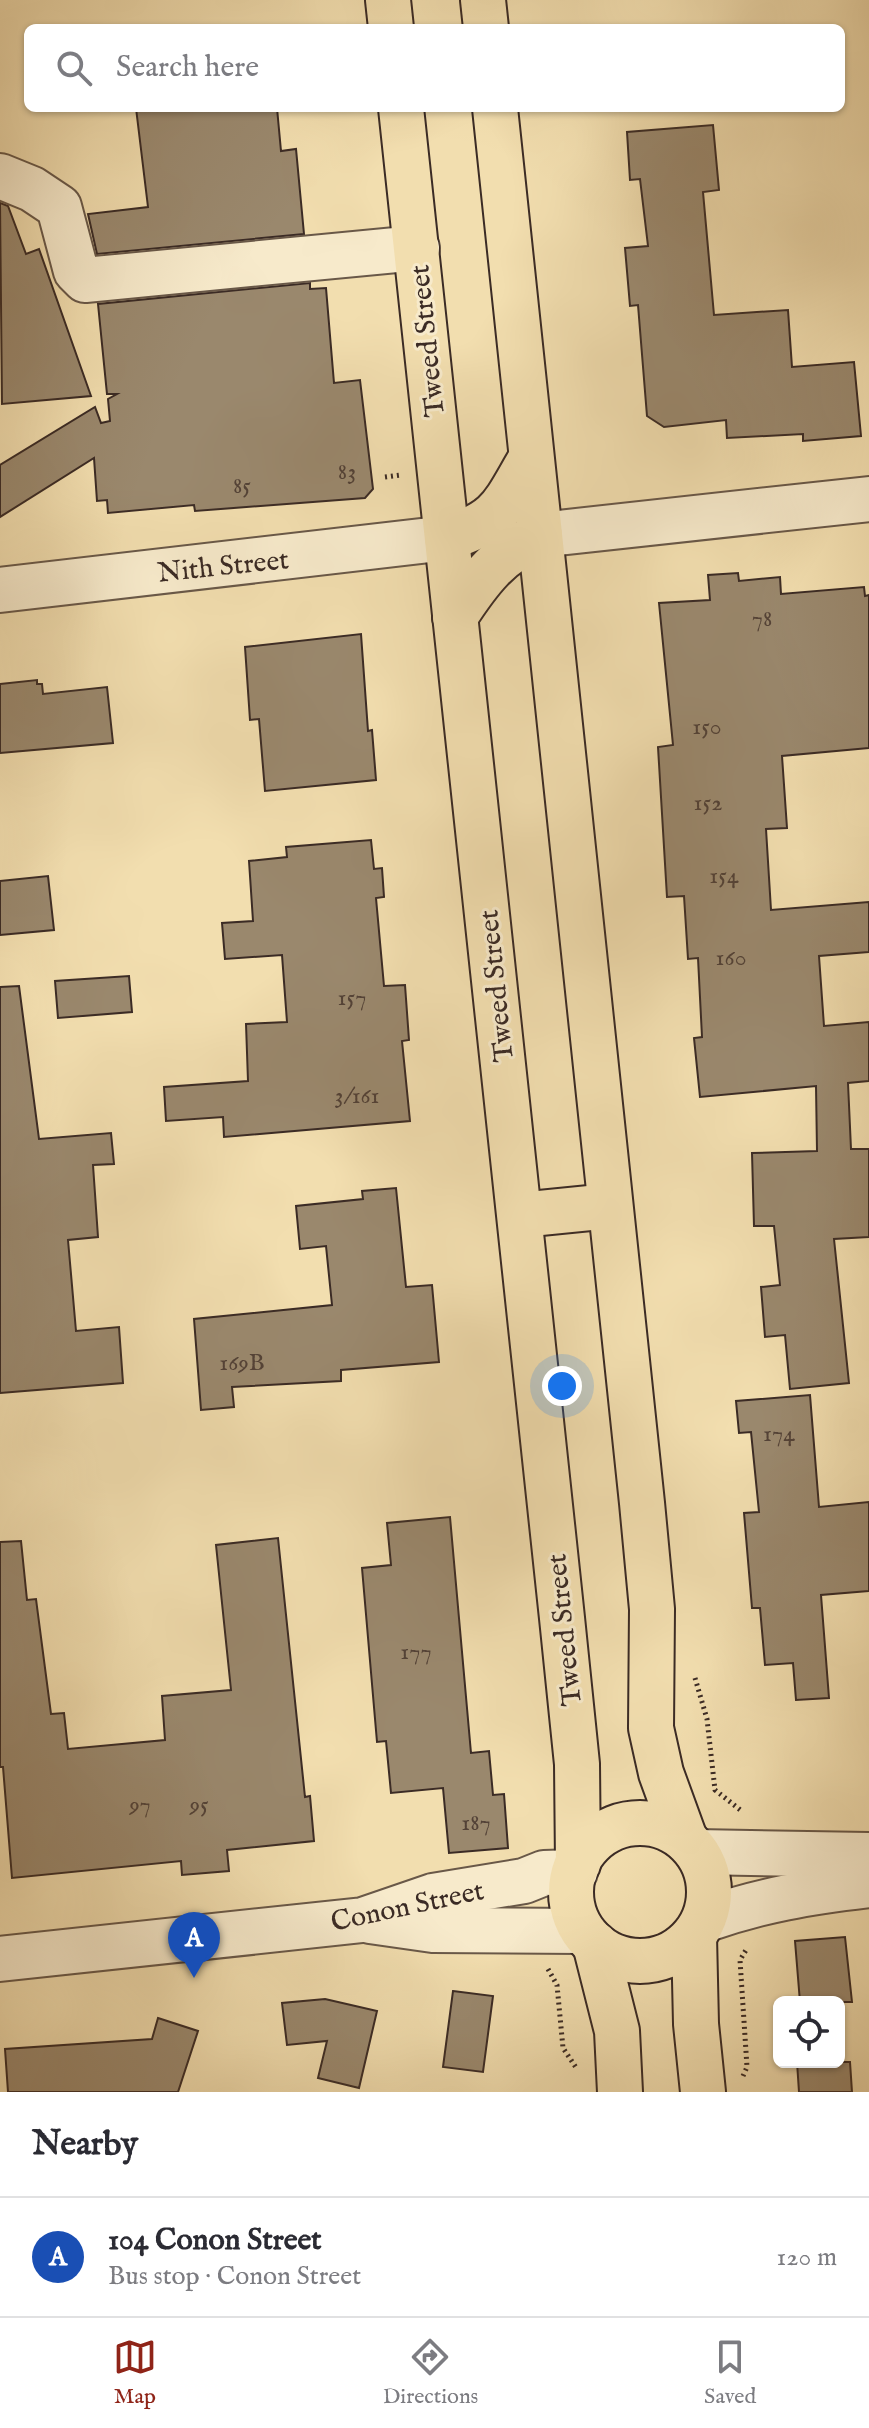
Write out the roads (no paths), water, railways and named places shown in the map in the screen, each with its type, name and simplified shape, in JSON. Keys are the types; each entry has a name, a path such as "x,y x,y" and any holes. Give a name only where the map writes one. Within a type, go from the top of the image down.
{"main road":[{"path":"388,0 391,24"},
{"path":"483,0 486,24"},
{"name":"Tweed Street","path":"401,112 577,1764 576,1868"},
{"path":"495,112 652,1609 651,1728 661,1773 709,1885 699,1928 696,2024 721,2088"},
{"path":"447,538 484,525 504,504 531,458"},
{"path":"455,617 497,561 513,547 540,535"},
{"path":"520,1215 610,1206"},
{"path":"620,2092 617,2031 589,1937 572,1903 576,1868 589,1846 605,1833 625,1825 646,1823 667,1829 691,1846"},
{"path":"589,1937 610,1954 646,1961 680,1949 699,1928"}],"street":[{"path":"0,176 32,189 59,207 76,271 85,280 417,248"},
{"path":"540,535 869,499"},
{"name":"Nith Street","path":"0,590 447,538"},
{"path":"691,1846 869,1855"},
{"name":"Conon Street","path":"0,1959 363,1920 433,1896 524,1881 544,1873 576,1868"},
{"path":"699,1928 758,1900 869,1885"},
{"path":"363,1920 433,1930 589,1937"}],"place":[{"name":"104 Conon Street","path":"194,1978"}]}
